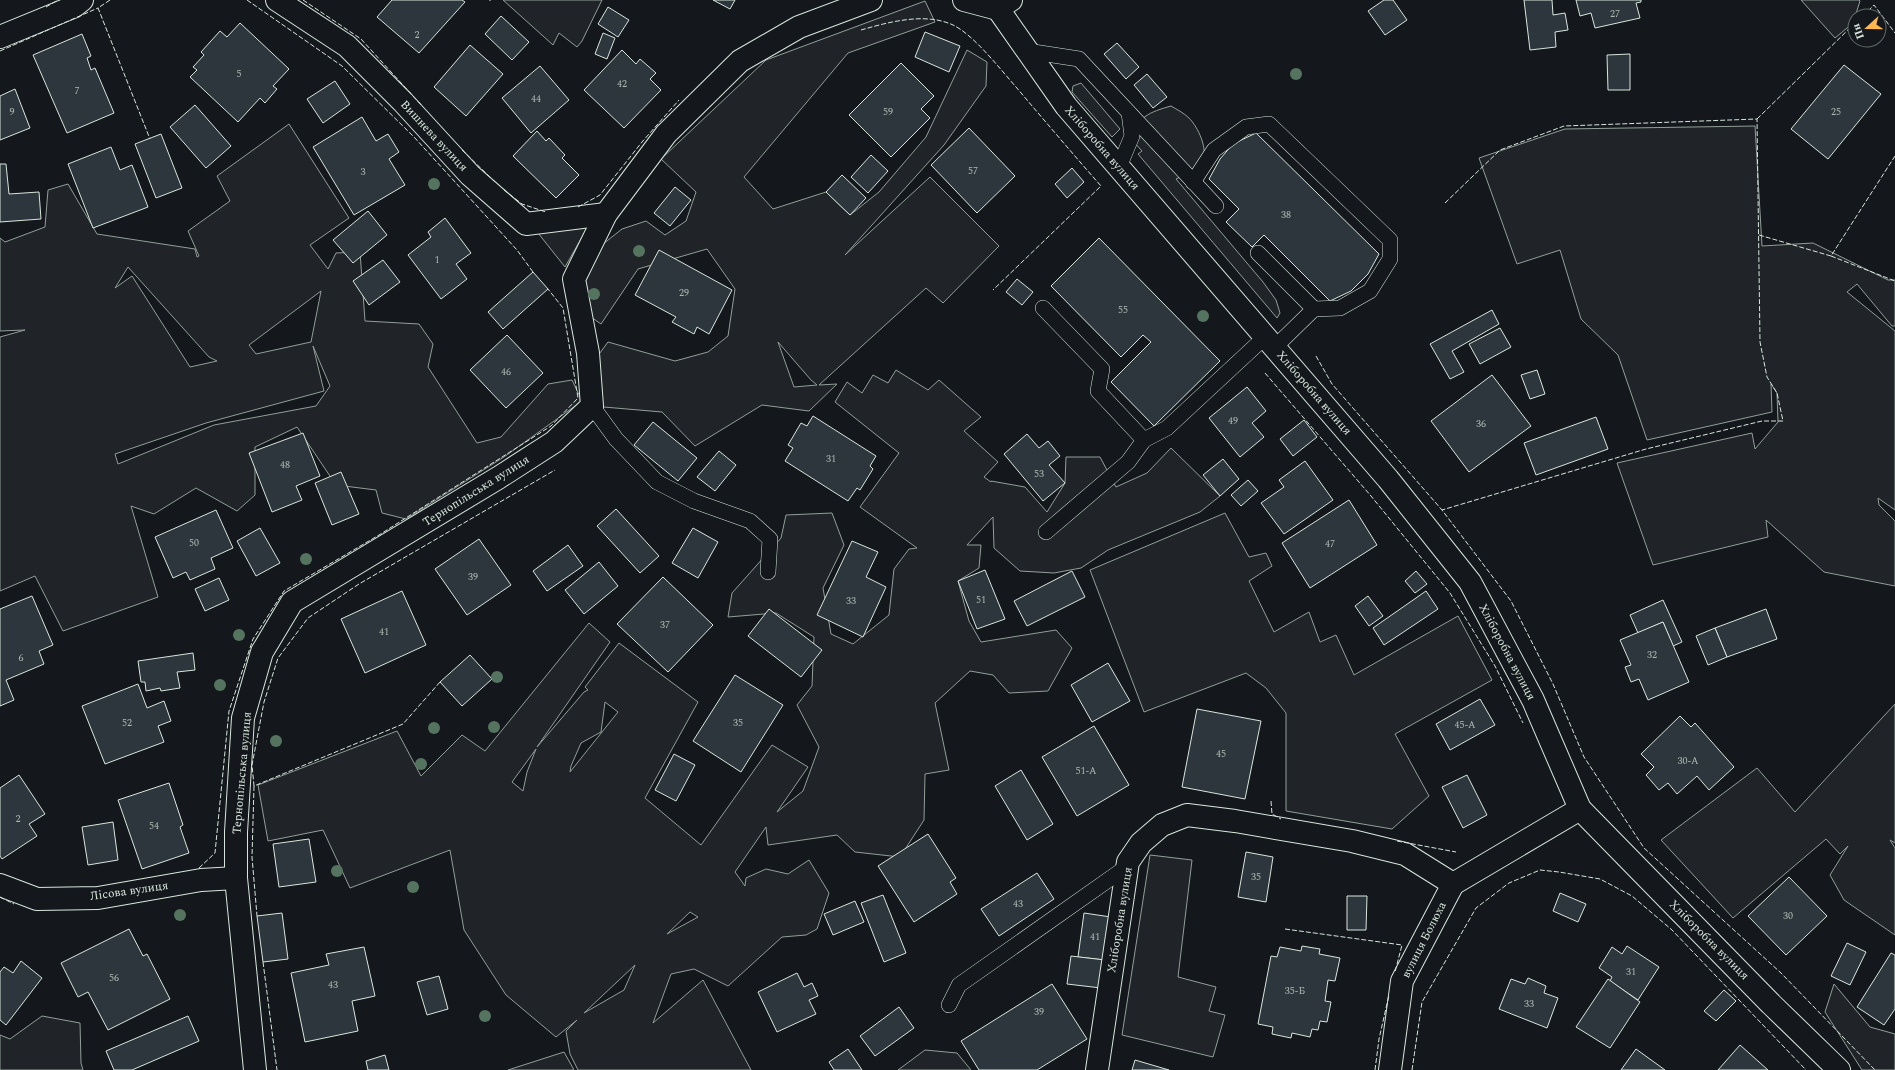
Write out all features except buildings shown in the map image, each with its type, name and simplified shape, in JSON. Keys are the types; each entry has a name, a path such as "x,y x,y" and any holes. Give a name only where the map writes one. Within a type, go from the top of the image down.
{"street":[{"path":"0,37 73,7 82,0"},
{"name":"Вишнева вулиця","path":"278,0 347,46 403,102 470,175 526,224 606,214"},
{"path":"592,406 588,353 574,279 606,214 666,134 740,61 799,27 871,0"},
{"path":"964,0 1005,5"},
{"name":"Хліборобна вулиця","path":"1005,5 1027,51 1066,106 1388,479 1470,582 1533,700 1580,809 1839,1070"},
{"name":"Тернопільська вулиця","path":"255,1070 236,878 236,832 244,718 262,652 292,602 491,482 554,442 592,406"},
{"path":"1453,884 1580,809"},
{"name":"Хліборобна вулиця","path":"1097,1070 1128,862 1140,843 1162,826 1188,815 1235,821 1352,841 1405,854 1453,884"},
{"name":"Лісова вулиця","path":"0,885 37,899 98,898 201,880 236,878"},
{"name":"вулиця Болюха","path":"1390,1070 1402,981 1453,884"}],"lane":[{"path":"1027,51 1079,60 1216,206"},
{"path":"1119,167 1132,136 1129,114"},
{"path":"1046,532 1128,462 1144,440 1167,428 1270,342 1314,310 1340,308 1370,291 1390,259 1390,240 1269,124 1246,128 1214,150 1193,182"},
{"path":"1258,253 1314,310"},
{"path":"1043,308 1102,369 1098,391 1144,440"},
{"path":"592,406 616,439 656,482 694,502 750,521 770,539 768,572"},
{"path":"949,1005 959,985 1128,866"}],"shaded area":[{"path":"503,0 602,0 582,41 577,47 559,33 553,45"},
{"path":"1801,0 1860,1 1858,8 1847,8 1847,28 1835,38"},
{"path":"925,1 935,22 848,53 744,177 773,209 826,192 850,215 879,192 926,137 967,50 987,62 986,86 944,145 845,255 930,177 999,246 943,303 926,288 819,385 837,384 809,411 762,405 695,446 662,412 592,406 580,380 608,342 675,361 708,352 728,336 735,289 707,249 638,269 601,324 581,310 579,285 603,244 622,229 646,221 665,235 686,221 696,192 661,159 766,60","holes":["778,342 817,385 794,387"]},
{"path":"1081,83 1120,129 1112,137 1072,92 1073,86"},
{"path":"1171,106 1185,114 1196,127 1202,139 1204,151 1202,162 1197,168 1176,179 1263,282 1276,300 1280,313 1277,318 1138,154 1142,151 1133,141 1134,133 1140,121 1150,113"},
{"path":"289,124 349,218 310,245 328,269 336,253 360,252 365,321 419,324 433,344 428,367 477,443 501,437 548,384 572,380 582,401 504,457 406,519 382,513 376,490 336,485 297,427 255,447 255,495 237,511 196,488 154,514 131,506 158,597 63,631 35,576 0,591 0,337 25,330 0,331 0,238 5,242 45,227 48,190 68,184 97,234 195,249 197,257 199,256 188,231 230,201 217,176","holes":["128,267 209,357 217,361 190,367 132,276 115,288","321,291 311,342 256,354 249,345","313,346 330,386 316,406 214,425 118,464 115,454 206,423 324,391"]},
{"path":"1755,126 1762,246 1813,243 1888,280 1895,280 1895,326 1892,326 1857,284 1847,292 1895,331 1895,510 1878,498 1879,505 1895,521 1895,586 1824,572 1766,520 1768,537 1653,565 1617,463 1752,433 1755,449 1778,422 1777,393 1771,384 1772,412 1647,440 1618,355 1581,319 1560,250 1517,264 1479,158 1565,129"},
{"path":"590,223 565,267 538,233"},
{"path":"896,370 928,390 939,380 981,417 964,431 998,462 984,477 991,482 1025,487 1047,512 1065,483 1066,457 1100,457 1116,487 1147,473 1171,448 1220,496 1200,512 1108,550 1081,568 1054,573 1020,571 994,548 993,517 967,545 981,545 979,568 958,581 969,621 981,642 1056,630 1072,648 1048,691 1009,693 993,675 970,671 935,703 949,770 925,774 924,820 900,857 855,852 837,835 768,845 766,827 735,872 745,886 746,878 766,869 788,874 809,860 829,893 817,929 806,935 782,937 728,986 694,969 671,974 653,1023 703,980 751,1070 578,1070 570,1054 566,1031 577,1020 556,1037 506,995 464,930 450,850 350,888 323,830 268,841 258,785 397,731 421,776 462,735 485,751 589,623 610,642 537,747 584,692 588,690 585,687 619,643 698,702 645,798 701,845 772,745 808,767 777,812 803,791 819,747 797,705 812,686 814,637 776,613 728,617 732,593 781,538 786,515 832,513 844,545 823,588 831,634 853,644 889,615 894,569 909,549 917,548 860,507 899,453 835,402 847,382 862,393 873,375 888,383","holes":["605,702 618,712 570,772 581,743 601,732","536,749 527,772 523,791 512,782","690,912 698,917 667,934","635,965 624,990 584,1013"]},
{"path":"1225,513 1249,557 1266,553 1272,566 1249,581 1274,632 1309,612 1320,642 1336,635 1354,675 1458,616 1492,680 1395,734 1429,796 1392,829 1286,811 1286,713 1266,688 1246,673 1144,712 1090,570"},
{"path":"1895,704 1895,843 1890,840 1895,848 1895,935 1844,900 1830,875 1848,846 1840,854 1826,839 1733,918 1661,840 1757,768 1795,812"},
{"path":"1150,855 1192,860 1178,977 1216,987 1209,1011 1225,1015 1213,1057 1122,1035"},
{"path":"1834,984 1870,1027 1895,1034 1895,1070 1862,1070 1825,1012"},
{"path":"42,1016 80,1023 81,1063 83,1070 0,1070 0,1035 10,1039"},
{"path":"925,1050 957,1053 971,1070 898,1070"},
{"path":"564,1052 574,1070 508,1070"}],"fence":[{"path":"46,7 58,0"},
{"path":"110,0 98,8 150,139"},
{"path":"247,0 342,66 414,137 517,250 533,272"},
{"path":"303,0 361,39 423,107"},
{"path":"1871,8 1874,5 1876,8"},
{"path":"0,51 98,8"},
{"path":"861,30 895,21 919,19 942,21 961,30 978,44 995,62 1101,186 993,290"},
{"path":"1887,22 1895,33"},
{"path":"1757,119 1847,31"},
{"path":"578,207 600,195 642,142 679,100"},
{"path":"1445,203 1500,150 1564,126 1757,119 1760,342 1767,377 1777,393 1783,421 1762,421 1646,449 1442,510 1511,601 1553,684 1584,757 1644,848 1781,973 1875,1070"},
{"path":"462,150 495,182"},
{"path":"1759,235 1831,256 1895,156"},
{"path":"504,190 522,204 546,212"},
{"path":"1831,256 1895,281"},
{"path":"199,868 215,853 229,711 253,639 284,591 379,535 551,426 578,398 563,308 548,289"},
{"path":"1316,356 1332,384 1442,510"},
{"path":"1265,373 1371,496 1450,593 1495,666 1523,723"},
{"path":"440,682 403,724 254,786 252,765 264,702 278,658 308,618 359,584 555,470"},
{"path":"254,786 252,857 257,916"},
{"path":"1271,801 1272,814 1281,819"},
{"path":"1397,841 1456,852"},
{"path":"1412,1070 1422,1002 1476,908 1509,883 1540,870 1600,879 1632,896 1672,930 1806,1070"},
{"path":"0,897 14,904"},
{"path":"1285,929 1402,945 1395,972"},
{"path":"263,962 277,1070"},
{"path":"1375,1070 1379,1039 1389,995"}]}
